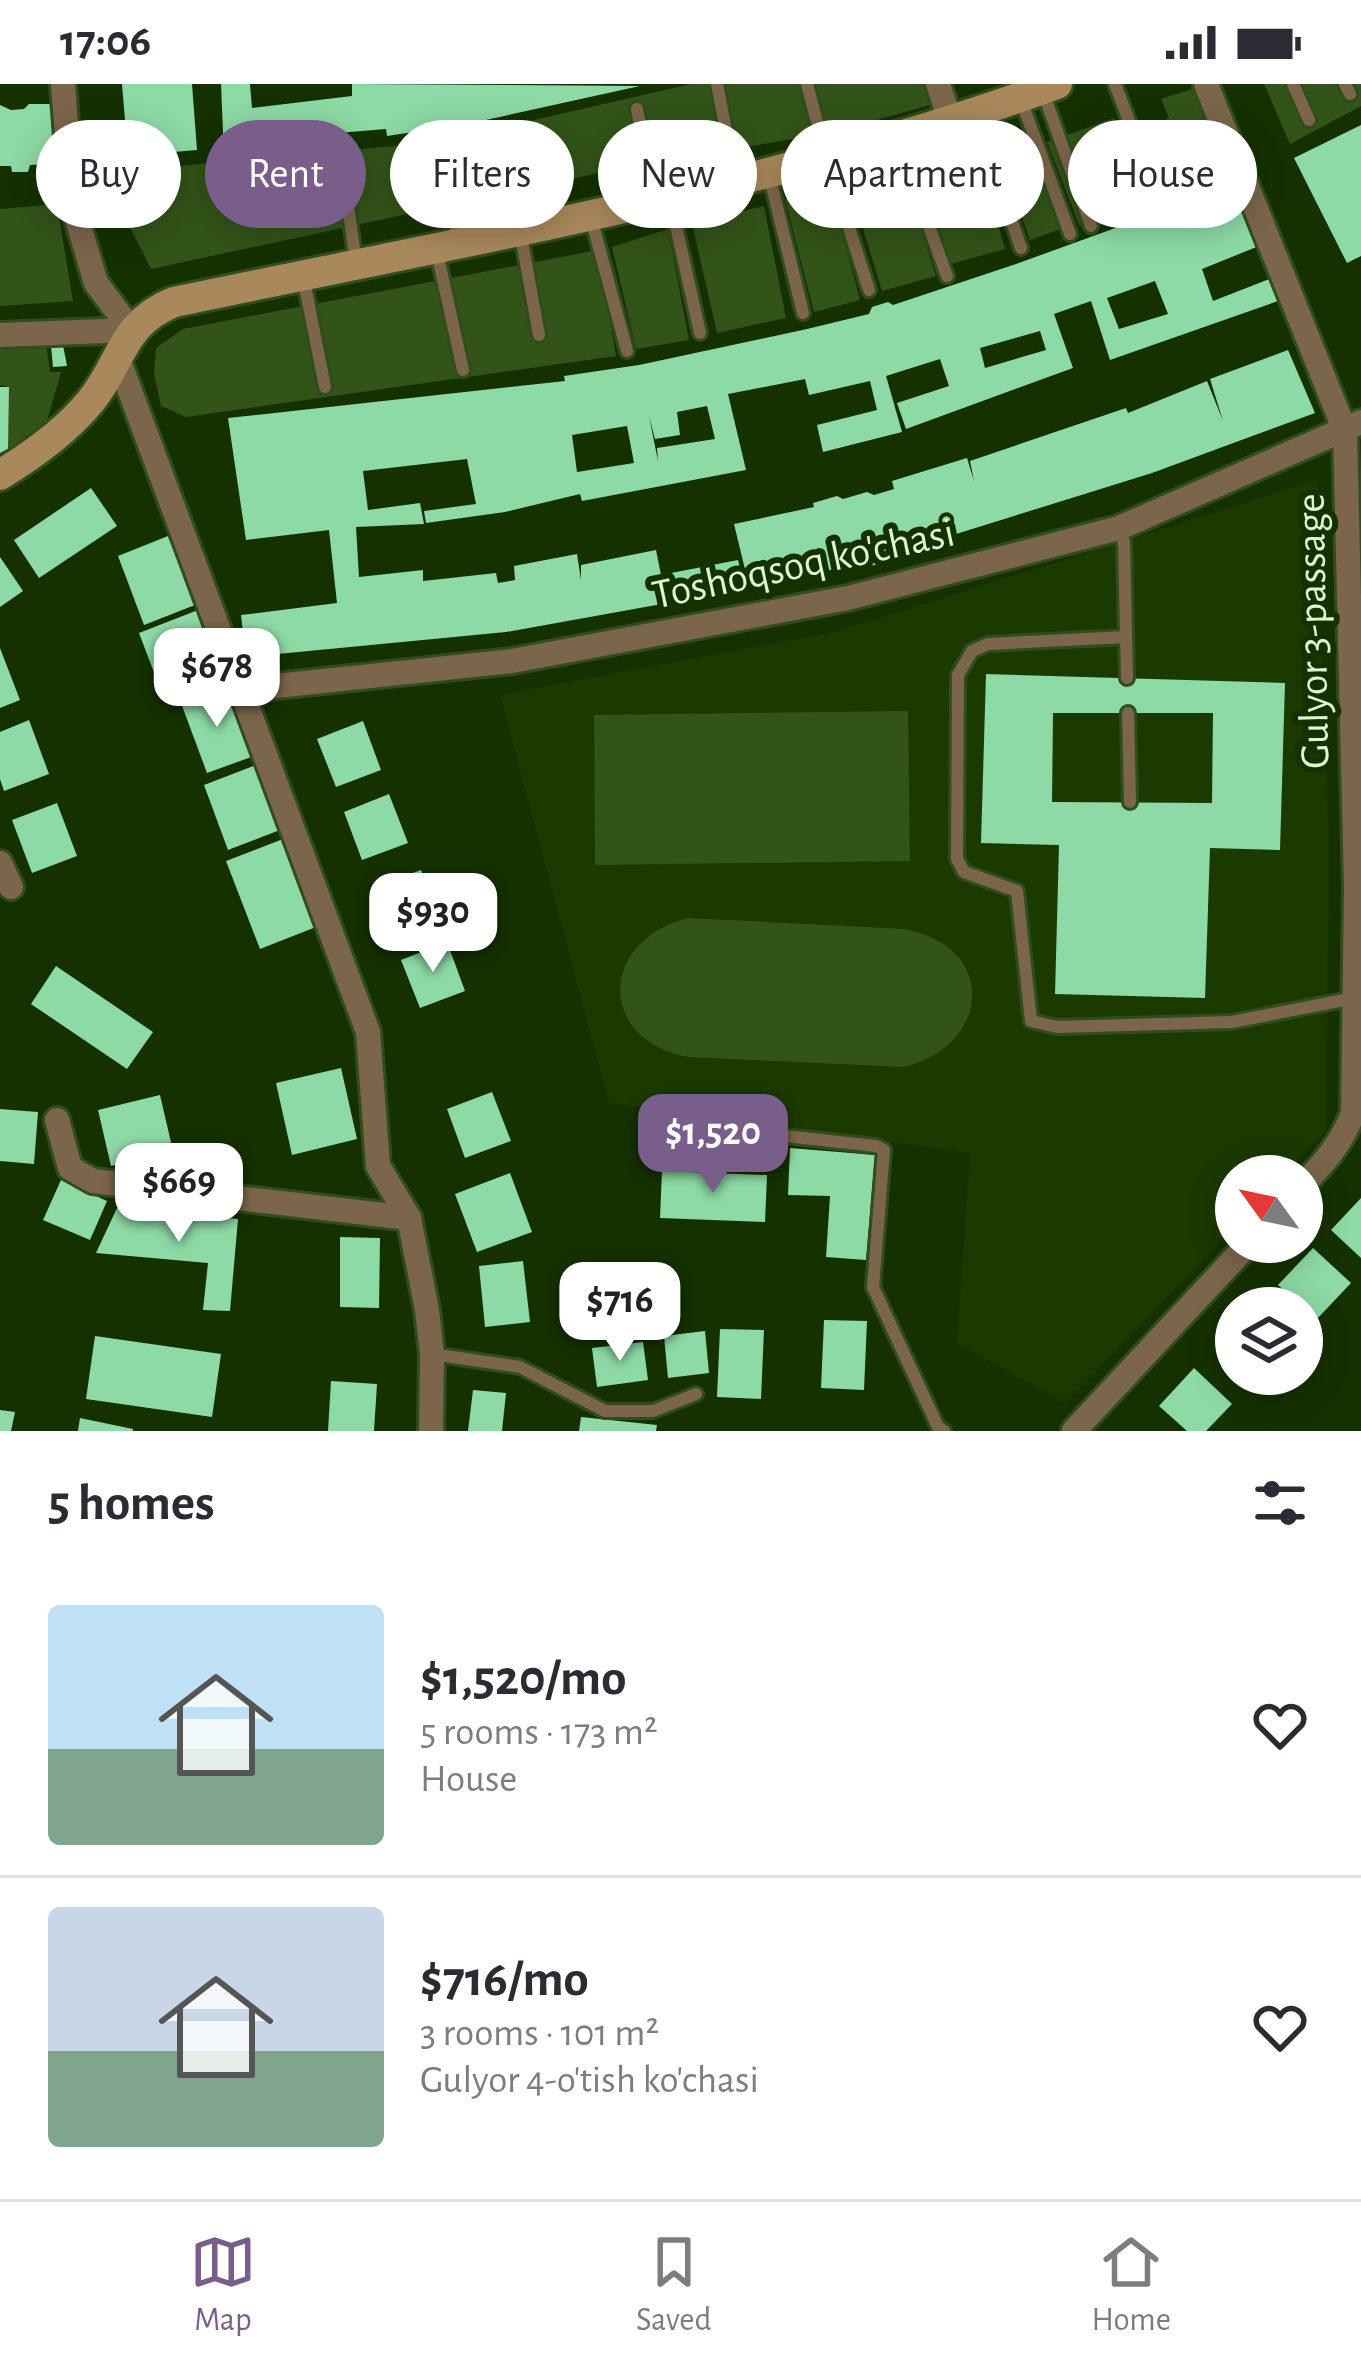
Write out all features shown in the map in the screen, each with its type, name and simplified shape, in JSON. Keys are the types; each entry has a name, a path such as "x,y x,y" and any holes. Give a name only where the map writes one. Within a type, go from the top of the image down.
{"street":[{"path":"63,84 72,202 96,284 124,343 238,690 368,1032 378,1166 409,1218 432,1354 431,1431"},
{"path":"938,84 963,118"},
{"name":"Gulyor 3-passage","path":"1206,84 1353,427 1359,887 1353,1113 1346,1133 1323,1164"},
{"path":"956,120 1040,90"},
{"path":"757,173 781,167"},
{"path":"0,476 75,417 91,401 124,343 174,302 598,210"},
{"path":"0,335 124,343"},
{"name":"Toshoqsoq ko'chasi","path":"238,690 512,661 848,598 1119,528 1353,427"},
{"path":"0,863 11,887"},
{"path":"57,1120 70,1168 93,1181 409,1218"},
{"path":"1074,1431 1230,1263"}],"lane":[{"path":"717,84 724,120"},
{"path":"807,84 816,120"},
{"path":"1115,84 1129,120"},
{"path":"1293,84 1310,120"},
{"path":"1040,90 1068,165"},
{"path":"1040,90 1070,234"},
{"path":"637,109 640,120"},
{"path":"963,118 1021,248"},
{"path":"768,170 803,313"},
{"path":"590,212 627,350"},
{"path":"351,228 356,263"},
{"path":"446,228 463,370"},
{"path":"509,228 539,335"},
{"path":"670,228 700,333"},
{"path":"849,228 869,290"},
{"path":"930,228 947,276"},
{"path":"303,274 325,387"},
{"path":"1119,528 1124,543 1127,678"},
{"path":"1126,637 988,644 972,651 958,675 957,859 964,872 1016,891 1021,901 1030,1021 1057,1027 1232,1022 1355,998"},
{"path":"1128,713 1130,802"},
{"path":"757,1132 876,1145 884,1150 873,1287 944,1431"},
{"path":"432,1354 520,1367 605,1411 653,1411 696,1394"}],"shaded area":[{"path":"691,84 923,84 930,105 877,120 781,120 781,141 757,145 757,120 598,120 598,173 574,178 574,120 534,120"},
{"path":"1264,84 1361,84 1361,106 1290,144"},
{"path":"1195,88 1208,120 1165,120 1169,118 1161,99"},
{"path":"1068,134 1068,196 1047,142"},
{"path":"390,146 390,218 366,223 366,149"},
{"path":"205,164 205,228 342,228 151,269 130,228 181,228 181,166"},
{"path":"1044,184 1061,229 1030,240 1026,228 1044,228"},
{"path":"36,206 36,228 61,228 73,301 0,306 0,209"},
{"path":"764,206 786,318 717,333 693,228 757,228 757,208"},
{"path":"792,228 841,228 860,300 814,312"},
{"path":"863,228 920,228 936,276 882,291"},
{"path":"939,228 999,228 1005,249 951,264"},
{"path":"668,229 689,340 636,349 612,247"},
{"path":"598,250 616,356 186,417 161,406 154,374 156,348 183,329"},
{"path":"46,344 50,372 61,372 45,428 8,456 0,346"},
{"path":"1317,480 1329,848 1326,1131 1303,1155 1215,1155 1215,1247 1066,1403 957,1343 970,1153 609,1103 500,695 835,632"},
{"path":"908,711 910,861 595,865 594,715"},
{"path":"688,918 904,929 935,939 956,955 969,974 972,996 967,1018 954,1039 933,1055 904,1067 688,1057 658,1047 636,1031 624,1011 620,989 625,967 638,946 659,930"}],"building":[{"path":"122,84 192,84 197,150 181,151 181,120 125,120"},
{"path":"221,84 250,84 252,108 352,96 352,84 640,86 486,120 390,120 387,136 386,129 366,131 366,120 222,120"},
{"path":"29,104 61,104 61,120 36,120 36,165 30,165 28,172 12,172 11,166 0,166 0,105 24,109"},
{"path":"1361,125 1361,256 1347,263 1294,158"},
{"path":"1115,228 1252,228 1259,246 1202,269 1213,301 1272,278 1281,300 1110,360 1091,301 1054,314 1073,368 906,429 897,403 949,386 940,359 886,376 902,432 823,452 817,425 877,410 870,381 809,395 805,379 728,394 746,470 582,501 580,494 505,512 426,523 424,511 476,504 467,459 363,471 368,510 420,503 424,524 356,527 359,577 423,570 423,581 496,573 498,583 515,580 514,566 577,554 581,580 581,565 656,550 661,575 738,560 745,589 506,632 246,657 241,615 337,603 329,530 246,540 228,418 565,381 564,376 807,329 869,314 872,307 888,302 893,305","holes":["1155,281 1168,314 1119,329 1107,298","1040,331 1046,350 985,368 980,348","707,406 715,439 657,448 658,461 649,416 655,439 680,435 677,412","627,426 634,463 577,472 572,435"]},
{"path":"63,345 67,366 53,367 51,346"},
{"path":"1288,350 1315,413 1152,473 879,558 877,564 859,570 854,564 750,590 734,524 814,507 813,503 837,496 874,495 894,489 892,481 967,458 974,481 970,461 1126,408 1128,413 1207,381 1223,421 1210,379"},
{"path":"0,387 9,387 8,449 0,453"},
{"path":"91,488 117,526 39,578 14,540"},
{"path":"168,536 195,605 144,625 118,556"},
{"path":"0,557 23,591 0,607"},
{"path":"198,610 222,673 163,696 139,633"},
{"path":"0,648 20,700 0,708"},
{"path":"986,674 1285,683 1280,850 1210,848 1205,998 1055,994 1059,845 981,843","holes":["1053,713 1213,713 1212,803 1052,802"]},
{"path":"227,686 254,756 207,773 181,703"},
{"path":"29,720 49,774 4,791 0,732"},
{"path":"363,721 381,770 336,787 317,739"},
{"path":"256,765 280,830 228,850 204,785"},
{"path":"389,794 408,843 362,860 344,812"},
{"path":"57,803 77,856 32,873 12,820"},
{"path":"283,839 316,927 260,949 226,861"},
{"path":"421,870 439,918 393,936 375,887"},
{"path":"447,942 465,991 420,1008 401,960"},
{"path":"56,966 153,1032 127,1069 31,1004"},
{"path":"341,1068 357,1139 292,1155 276,1083"},
{"path":"492,1092 511,1141 465,1158 447,1109"},
{"path":"160,1095 173,1151 111,1166 98,1110"},
{"path":"0,1109 38,1112 34,1164 0,1161"},
{"path":"790,1148 875,1155 866,1260 826,1257 830,1196 788,1195"},
{"path":"662,1171 767,1175 765,1222 660,1218"},
{"path":"510,1173 532,1232 477,1252 455,1194"},
{"path":"61,1180 107,1201 90,1240 43,1220"},
{"path":"1361,1198 1361,1258 1331,1230"},
{"path":"117,1208 238,1219 230,1311 203,1310 208,1263 96,1253"},
{"path":"340,1237 380,1238 379,1308 340,1307"},
{"path":"1323,1257 1351,1283 1323,1313 1323,1287 1278,1285 1299,1263 1323,1263"},
{"path":"523,1261 530,1322 485,1327 479,1266"},
{"path":"824,1320 867,1321 864,1390 821,1388"},
{"path":"720,1329 764,1330 761,1399 717,1397"},
{"path":"705,1331 709,1373 668,1378 664,1336"},
{"path":"95,1336 221,1354 212,1417 86,1399"},
{"path":"643,1342 648,1380 597,1387 592,1348"},
{"path":"1194,1368 1215,1388 1215,1395 1232,1404 1206,1431 1187,1431 1159,1406"},
{"path":"331,1381 377,1384 374,1431 328,1431"},
{"path":"473,1390 506,1393 502,1431 468,1431"},
{"path":"0,1410 15,1412 11,1431 0,1431"},
{"path":"581,1417 657,1425 656,1431 579,1431"},
{"path":"80,1418 133,1429 133,1431 78,1431"}]}
